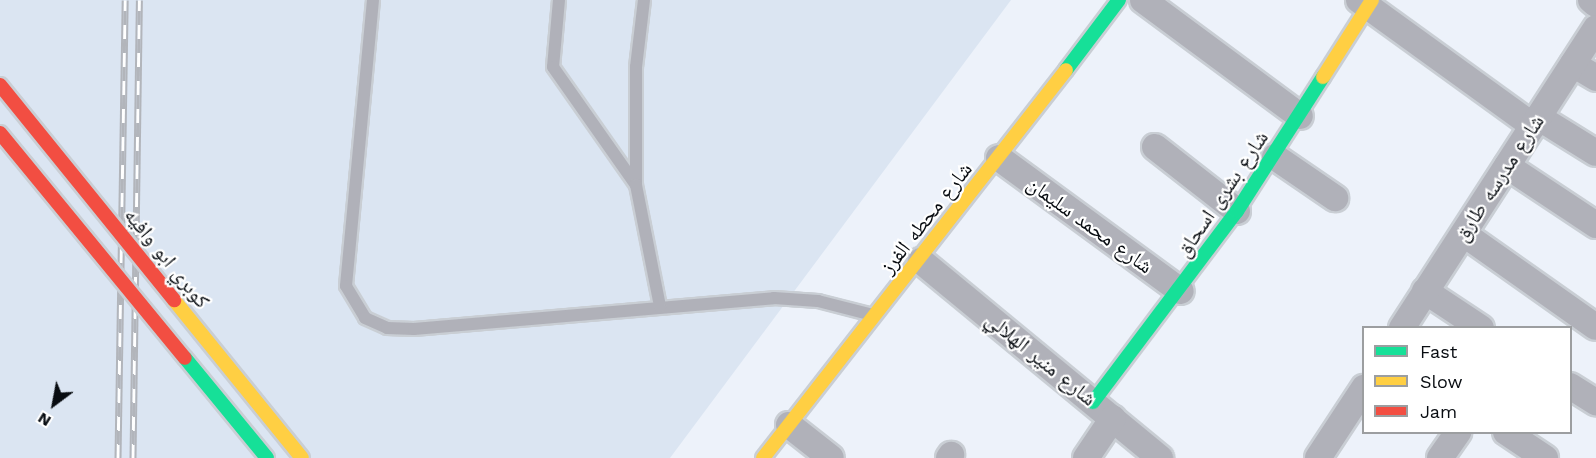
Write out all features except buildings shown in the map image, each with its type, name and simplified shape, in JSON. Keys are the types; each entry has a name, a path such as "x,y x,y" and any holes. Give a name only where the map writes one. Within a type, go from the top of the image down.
{"street":[{"name":"شارع محطه الفرز","path":"763,458 921,261 1119,0"},
{"path":"1143,0 1300,116"},
{"path":"1591,0 1596,3"},
{"path":"1366,2 1535,122 1596,153"},
{"name":"شارع بشرى اسحاق","path":"1103,410 1181,291 1275,157 1366,2"},
{"name":"شارع مدرسه طارق","path":"1403,326 1596,28"},
{"path":"1573,64 1596,78"},
{"name":"كوبري ابو وافيه","path":"0,85 302,458"},
{"path":"0,133 267,458"},
{"path":"1155,147 1238,212"},
{"path":"1275,157 1335,198"},
{"name":"شارع محمد سليمان","path":"999,158 1181,291"},
{"path":"1506,166 1596,225"},
{"path":"1464,234 1596,327"},
{"name":"شارع منير الهلالي","path":"921,261 1160,458"},
{"path":"1425,291 1479,326"},
{"path":"1572,387 1596,402"},
{"path":"1318,458 1362,391"},
{"path":"1086,458 1103,410"},
{"path":"789,425 831,458"},
{"path":"1440,458 1457,434"},
{"path":"1509,434 1539,456"}],"lane":[{"path":"373,0 346,286 365,318 387,328 414,329 660,306 774,298 818,301 876,315"},
{"path":"559,0 553,67 636,185"},
{"path":"644,0 636,67 636,185 660,306"}],"shaded area":[{"path":"0,0 1011,0 670,458 0,458"}],"railway":[{"path":"118,458 125,0"},
{"path":"133,458 139,0"}],"traffic: fast":[{"path":"1066,70 1119,0"},
{"path":"1093,402 1237,211 1323,77"},
{"path":"185,358 267,458"}],"traffic: slow":[{"path":"1323,77 1372,0"},
{"path":"763,458 1066,70"},
{"path":"174,300 302,458"}],"traffic: jam":[{"path":"0,85 174,300"},
{"path":"0,133 185,358"}]}
